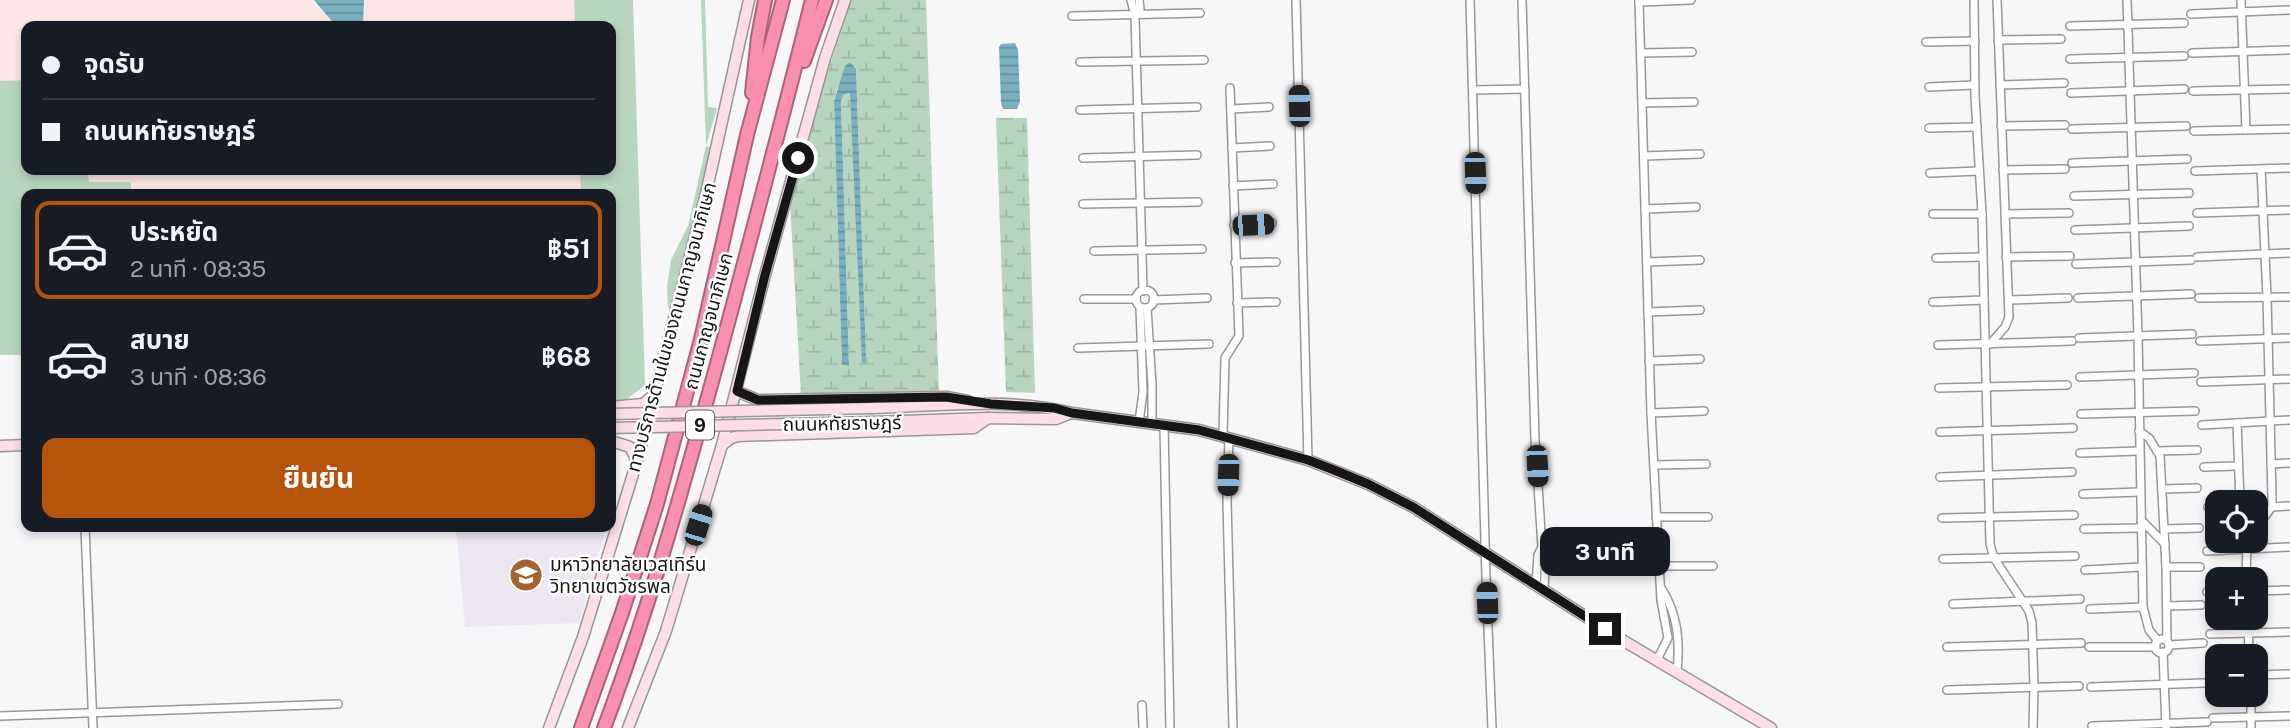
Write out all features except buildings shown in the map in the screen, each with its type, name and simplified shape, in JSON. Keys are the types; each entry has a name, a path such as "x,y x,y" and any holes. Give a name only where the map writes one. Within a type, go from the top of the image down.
{"highway":[{"path":"747,135 765,0"},
{"name":"ถนนกาญจนาภิเษก","path":"581,728 657,504 701,340 747,135 783,0"},
{"name":"ถนนกาญจนาภิเษก","path":"604,728 643,620 678,510 812,0"},
{"path":"783,117 826,0"}],"main road":[{"name":"ทางบริการด้านในของถนนกาญจนาภิเษก","path":"616,529 655,394 705,198 749,0"},
{"path":"628,728 666,631 722,446 765,275 825,58 845,0"},
{"path":"737,391 758,400 946,397 991,404"},
{"path":"616,407 643,404 655,394"},
{"path":"771,400 762,413 761,421 771,435"},
{"name":"ถนนหทัยราษฎร์","path":"616,414 991,404 1054,408 1072,413 1199,430 1226,437 1308,460 1394,496 1771,728"},
{"name":"ถนนหทัยราษฎร์","path":"616,428 988,418 1056,419 1072,413"},
{"path":"722,446 738,436 974,428 988,418"},
{"path":"616,443 630,447 637,461"},
{"path":"0,446 21,445"},
{"name":"ทางบริการด้านในของถนนกาญจนาภิเษก","path":"549,728 583,637 615,532"}],"street":[{"path":"1131,0 1135,15 1143,291"},
{"path":"1135,15 1140,9 1139,0"},
{"path":"1296,0 1308,460"},
{"path":"1470,0 1493,728"},
{"path":"1522,0 1535,439 1542,547 1538,555 1540,587"},
{"path":"1657,660 1668,638 1661,600 1651,413 1639,1 1691,0"},
{"path":"1974,0 1975,85 1988,345 1985,387 1991,549 1994,558 2029,611 2033,645 2033,728"},
{"path":"1988,345 2008,322 2009,300 1997,0"},
{"path":"2127,0 2138,336 2138,375 2139,431 2140,451 2140,492 2143,607 2158,651 2163,652 2168,650 2168,643 2160,456 2149,438 2139,431"},
{"path":"2241,0 2246,130"},
{"path":"2190,14 2290,10"},
{"path":"1072,16 1200,13"},
{"path":"2070,26 2184,23"},
{"path":"1998,40 2061,39"},
{"path":"1926,42 1975,41"},
{"path":"2070,59 2290,50"},
{"path":"1641,53 1692,52"},
{"path":"1080,62 1204,60"},
{"path":"2000,85 2064,83"},
{"path":"1929,87 1975,85"},
{"path":"1230,88 1240,337 1224,358 1233,728"},
{"path":"1473,90 1525,89"},
{"path":"2071,93 2184,89"},
{"path":"2193,91 2290,89"},
{"path":"1642,103 1694,103"},
{"path":"1080,110 1196,107"},
{"path":"1230,109 1269,107"},
{"path":"2001,126 2186,126"},
{"path":"1929,128 1977,127"},
{"path":"2194,131 2290,129"},
{"path":"1232,148 1270,146"},
{"path":"1083,158 1197,155"},
{"path":"1644,156 1700,155"},
{"path":"2073,163 2188,159"},
{"path":"2195,171 2290,168"},
{"path":"2003,170 2065,169"},
{"path":"2261,169 2272,506 2268,512"},
{"path":"1930,173 1979,171"},
{"path":"1233,186 1273,184"},
{"path":"2074,196 2189,193"},
{"path":"1083,204 1198,202"},
{"path":"1645,209 1696,206"},
{"path":"2197,213 2290,210"},
{"path":"2005,215 2068,213"},
{"path":"1933,214 1982,214"},
{"path":"1234,225 1272,223"},
{"path":"2075,230 2189,226"},
{"path":"1094,251 1202,249"},
{"path":"2076,264 2290,253"},
{"path":"2006,257 2070,256"},
{"path":"1936,258 1983,257"},
{"path":"1647,262 1700,260"},
{"path":"1235,263 1276,262"},
{"path":"1152,423 1138,294 1149,292 1153,300"},
{"path":"2078,298 2191,294"},
{"path":"2199,298 2290,297"},
{"path":"1153,300 1207,298"},
{"path":"2009,300 2068,298"},
{"path":"1084,299 1141,305 1151,305 1153,300"},
{"path":"1933,302 1984,300"},
{"path":"1237,303 1276,302"},
{"path":"1648,312 1700,310"},
{"path":"1938,345 1988,345 2192,334"},
{"path":"2200,341 2290,338"},
{"path":"1078,348 1209,344"},
{"path":"1649,361 1700,359"},
{"path":"2080,377 2194,373"},
{"path":"2201,382 2290,379"},
{"path":"1939,388 2067,385"},
{"path":"1139,422 1147,392"},
{"path":"1651,413 1704,411"},
{"path":"2081,414 2195,411"},
{"path":"2202,425 2290,420"},
{"path":"2237,423 2239,490"},
{"path":"1164,425 1170,728"},
{"path":"1940,432 2073,428"},
{"path":"2157,451 2197,450"},
{"path":"2080,453 2140,451"},
{"path":"2271,464 2290,463"},
{"path":"1654,465 1706,464"},
{"path":"2204,467 2238,466"},
{"path":"1940,477 2072,472"},
{"path":"2162,489 2197,488"},
{"path":"2083,494 2140,492"},
{"path":"2272,506 2290,506"},
{"path":"1942,518 2074,515"},
{"path":"1656,517 1708,517"},
{"path":"2141,519 2165,544"},
{"path":"2084,529 2141,528"},
{"path":"2164,529 2199,528"},
{"path":"85,532 93,728"},
{"path":"2268,548 2290,547"},
{"path":"1943,559 2075,556"},
{"path":"1659,566 1713,566"},
{"path":"2166,568 2200,567"},
{"path":"2085,569 2142,568"},
{"path":"1661,589 1676,623 1680,646 1677,672"},
{"path":"2268,591 2290,590"},
{"path":"1953,604 2080,599"},
{"path":"2167,606 2202,605"},
{"path":"2090,609 2143,607"},
{"path":"2248,630 2248,644"},
{"path":"2210,634 2290,632"},
{"path":"1668,638 1680,646"},
{"path":"1947,647 2157,644 2162,639 2168,643 2203,643"},
{"path":"2163,652 2166,726"},
{"path":"2268,675 2290,674"},
{"path":"2091,687 2204,683"},
{"path":"1947,690 2079,686"},
{"path":"0,716 338,704"},
{"path":"1143,705 1143,728"},
{"path":"2251,707 2251,728"},
{"path":"2092,726 2166,726 2210,720 2290,716"}],"shaded area":[{"path":"0,0 574,0 575,21 21,21 21,80 0,81"},
{"path":"88,175 580,175 581,189 131,189 130,182 89,182"},
{"name":"มหาวิทยาลัยเวสเทิร์น วิทยาเขตวัชรพล","path":"456,532 605,532 579,623 465,627"}],"green space":[{"path":"574,0 633,0 645,385 626,400 616,400 616,189 581,189 580,175 616,175 616,21 575,21"},
{"path":"701,0 705,0 708,107 717,108 706,146"},
{"path":"851,0 926,0 939,393 801,395 790,203 817,105","holes":["856,69 866,356 851,93 842,95 841,100 849,366 842,365 834,101 837,89"]},
{"path":"21,80 21,175 88,175 89,182 131,182 131,189 21,189 21,355 0,355 0,81"},
{"path":"996,118 1027,118 1035,393 1006,392"},
{"path":"706,146 711,148 672,309 668,308 667,286 671,260 688,226"}],"water":[{"path":"314,0 364,0 363,21 332,21"},
{"path":"1015,43 1018,50 1020,101 1017,109 1003,109 999,47 1001,44"},
{"path":"850,62 856,69 866,356 865,363 862,362 850,93 843,95 841,101 849,366 842,365 834,101 845,66"}],"place":[{"name":"มหาวิทยาลัยเวสเทิร์น วิทยาเขตวัชรพล","path":"526,575"}],"route":[{"path":"798,158 765,275 737,391 758,400 946,397 991,404 1054,408 1072,413 1199,430 1273,450 1308,460 1394,496 1605,629"}]}
